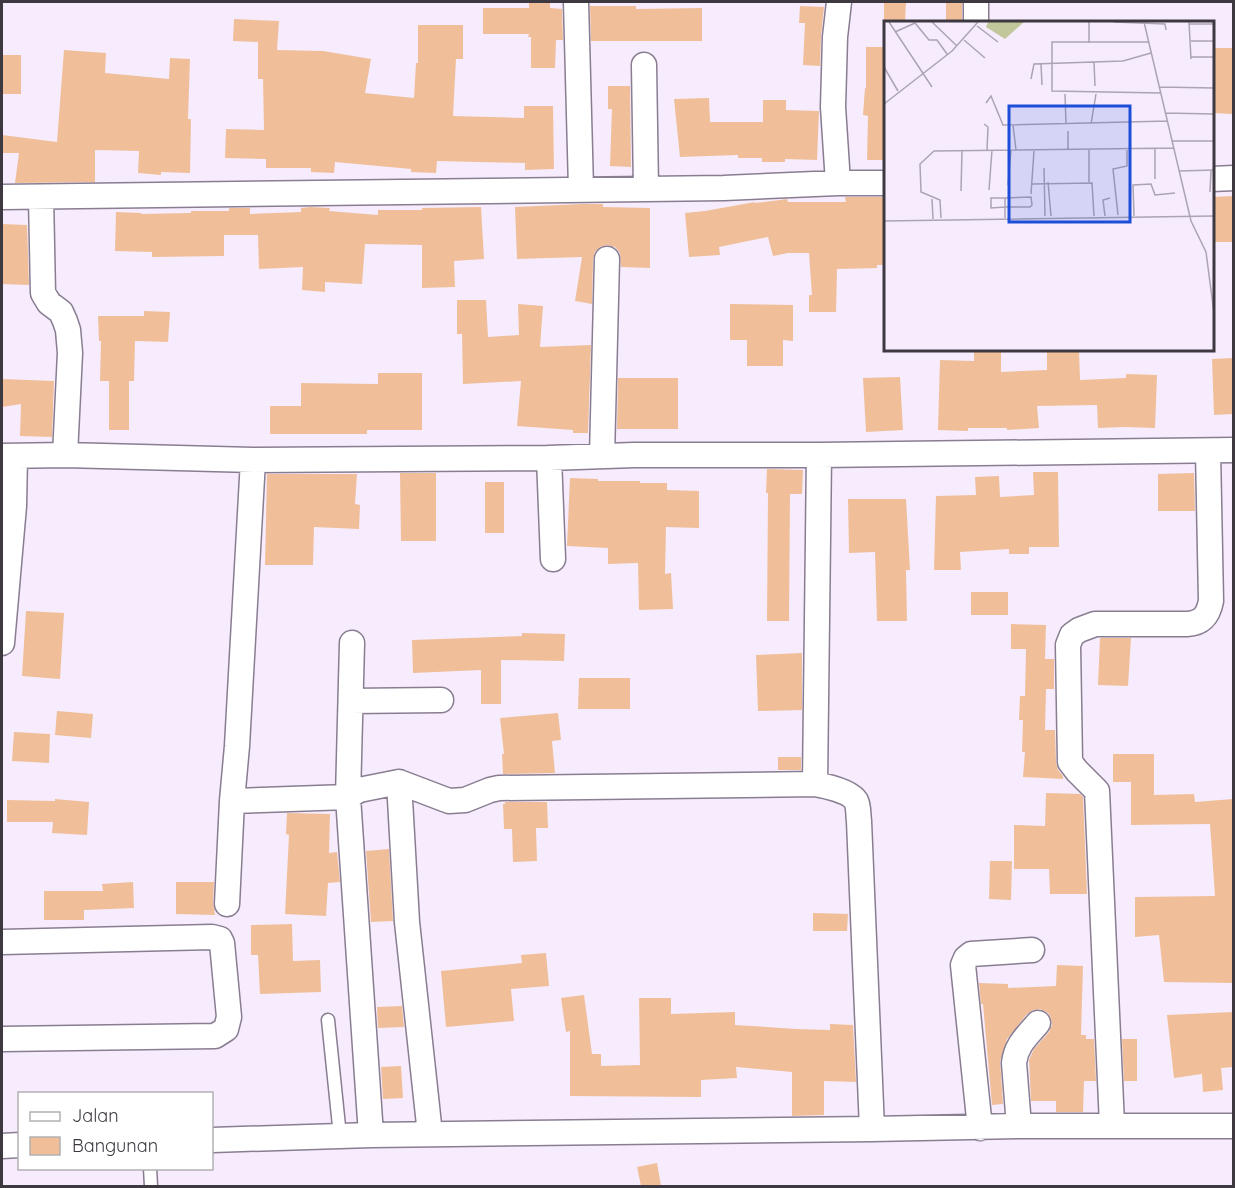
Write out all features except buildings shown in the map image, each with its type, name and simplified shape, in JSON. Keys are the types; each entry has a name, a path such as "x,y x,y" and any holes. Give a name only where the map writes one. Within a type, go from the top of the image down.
{"street":[{"path":"576,2 580,189"},
{"path":"838,2 834,37 833,107 838,183"},
{"path":"975,2 976,21"},
{"path":"644,65 646,189"},
{"path":"1214,179 1233,178"},
{"path":"2,197 724,188 884,183"},
{"path":"41,197 43,293 45,298 61,312 66,321 70,352 66,455"},
{"path":"602,456 607,259"},
{"path":"2,643 14,506 8,456 66,455 253,460 1233,450"},
{"path":"1112,1125 1095,789 1070,762 1068,645 1072,635 1095,624 1187,624 1196,623 1206,616 1211,601 1208,451"},
{"path":"815,784 819,455"},
{"path":"549,458 553,559"},
{"path":"227,904 253,460"},
{"path":"352,643 348,797 371,1135"},
{"path":"351,701 441,700"},
{"path":"232,801 348,797 359,790 399,782 449,801 465,800 499,788 815,784 850,795 856,800 857,806 872,1130"},
{"path":"399,782 407,922 430,1134"},
{"path":"2,942 212,937 220,939 229,1017 226,1029 215,1036 2,1039"},
{"path":"980,1128 963,965 971,954 1032,950"},
{"path":"1019,1126 1015,1053 1038,1023"},
{"path":"213,1140 430,1134 872,1130 1112,1125 1233,1126"},
{"path":"2,1146 18,1145"}],"lane":[{"path":"328,1020 340,1136"},
{"path":"150,1170 151,1186"}]}
